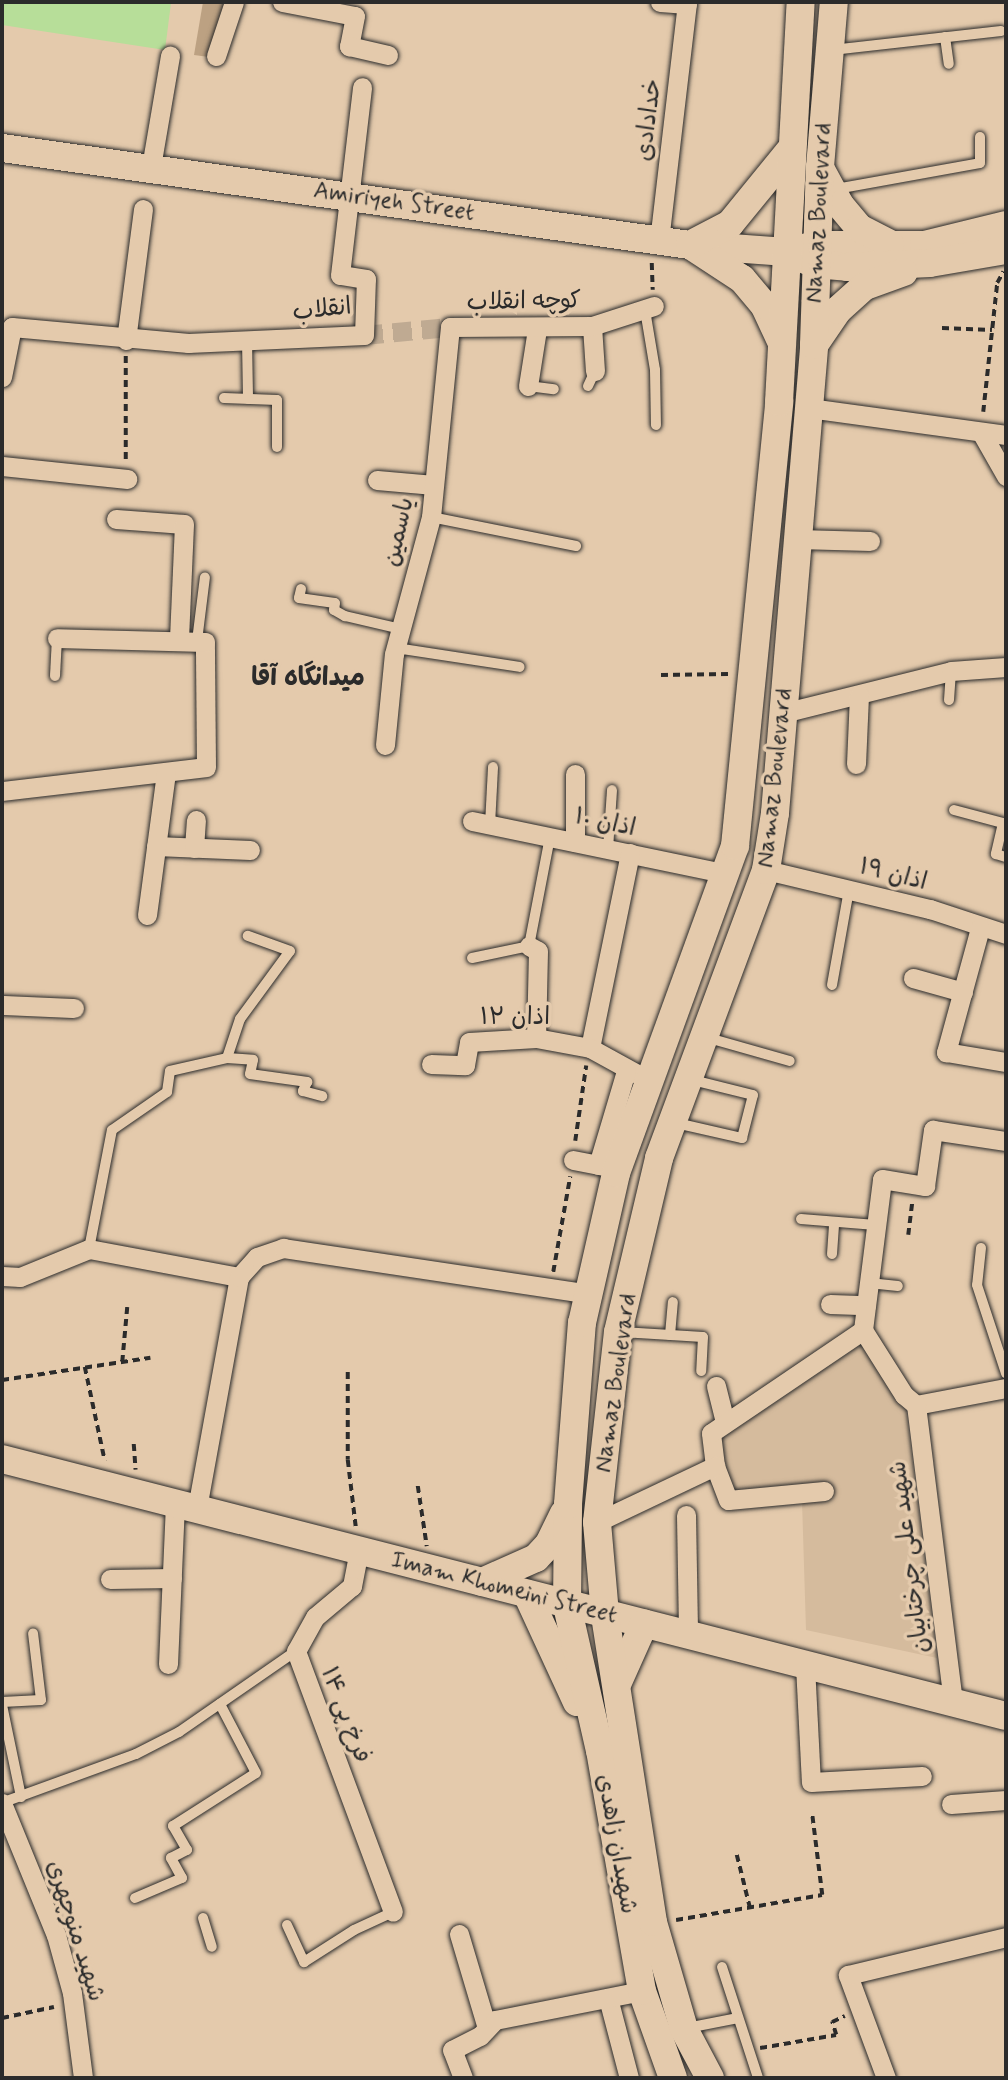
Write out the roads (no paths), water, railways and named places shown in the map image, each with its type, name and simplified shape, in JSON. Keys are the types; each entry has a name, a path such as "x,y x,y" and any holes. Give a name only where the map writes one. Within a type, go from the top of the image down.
{"main road":[{"name":"Namaz Boulevard","path":"568,1606 568,1504 582,1323 589,1294 608,1167 638,1076 727,874 735,846 784,347 801,2"},
{"name":"Namaz Boulevard","path":"605,1614 597,1522 618,1332 659,1158 766,870 783,713 814,345 815,255 826,178 834,2"},
{"name":"Amiriyeh Street","path":"2,148 690,245 787,251"},
{"path":"784,347 764,305 742,279 690,245 730,224 792,149"},
{"path":"826,178 859,228 892,245"},
{"path":"815,255 892,245 924,245 1006,225"},
{"path":"814,345 838,310 865,286 930,263 1006,250"},
{"path":"787,251 930,263"},
{"name":"Imam Khomeini Street","path":"2,1459 1006,1717"},
{"path":"571,1468 604,1473"},
{"path":"482,1582 536,1558 549,1544 568,1504"},
{"path":"527,1594 613,1752"},
{"name":"شهیدان زاهدی","path":"568,1606 613,1752 653,1922 684,2029 710,2078"},
{"name":"شهیدان زاهدی","path":"605,1614 618,1682 613,1752 642,1991 673,2078"},
{"path":"618,1682 645,1624"}],"street":[{"path":"216,56 234,2"},
{"path":"282,2 355,16 349,47 388,55"},
{"name":"خدادادی","path":"655,240 687,4 660,2"},
{"path":"151,167 170,56"},
{"path":"347,195 362,87"},
{"name":"انقلاب","path":"2,377 12,327 126,340 247,340 363,335 366,279 340,275 347,195"},
{"path":"126,340 143,209"},
{"name":"کوچه انقلاب","path":"450,327 537,329 592,326 650,308"},
{"path":"592,326 592,378"},
{"name":"یاسمین","path":"385,746 398,638 431,517 450,327"},
{"path":"528,386 537,329"},
{"path":"808,408 1006,435"},
{"path":"981,432 1006,476"},
{"path":"2,466 127,479"},
{"path":"377,480 434,485"},
{"path":"116,519 184,524 188,640"},
{"path":"798,538 870,541"},
{"path":"2,791 206,767 205,642 57,638"},
{"path":"783,713 951,671 1006,667"},
{"path":"856,764 859,695"},
{"path":"146,915 166,772"},
{"path":"575,774 575,842"},
{"path":"194,848 196,820"},
{"name":"اذان ۱۰","path":"481,823 727,874"},
{"path":"156,846 250,850"},
{"path":"590,1048 629,853"},
{"name":"اذان ۱۹","path":"766,870 930,909 981,928 1006,934"},
{"path":"981,928 946,1052 1006,1062"},
{"path":"530,946 538,951 536,1038"},
{"path":"913,978 963,992"},
{"path":"2,1004 74,1008"},
{"name":"اذان ۱۲","path":"431,1064 464,1065 468,1042 536,1038 590,1048 638,1076"},
{"path":"1006,1140 933,1130 925,1186 882,1179 863,1330 904,1395 916,1405 1006,1388"},
{"path":"573,1160 608,1167"},
{"path":"168,1664 172,1578 186,1505 239,1277 257,1257 284,1248 589,1294"},
{"path":"2,1276 20,1277 89,1250 239,1277"},
{"path":"830,1304 866,1305"},
{"path":"824,1492 728,1500 715,1466 711,1433 863,1330"},
{"path":"716,1385 725,1423"},
{"name":"شهید علی چرختابیان","path":"916,1405 953,1703"},
{"path":"597,1522 715,1466"},
{"path":"686,1515 688,1635"},
{"name":"فرخ پی ۱۴","path":"359,1550 352,1586 315,1617 296,1651 393,1912"},
{"path":"110,1579 172,1578"},
{"path":"805,1665 811,1782 922,1776"},
{"path":"951,1804 1006,1800"},
{"name":"شهید منوچهری","path":"9,1801 40,1888 74,2003 83,2078"},
{"path":"459,1934 487,2028"},
{"path":"886,2078 858,2011 848,1975 1006,1937"},
{"path":"463,2078 452,2050 495,2020 642,1991"},
{"path":"608,1998 629,2078"}],"lane":[{"path":"830,50 1002,31"},
{"path":"945,37 949,64"},
{"path":"826,178 979,163 980,137"},
{"path":"650,308 656,425"},
{"path":"247,340 248,399"},
{"path":"528,386 554,389"},
{"path":"224,398 277,400 277,447"},
{"path":"431,517 576,547"},
{"path":"188,640 205,577"},
{"path":"301,589 299,598 336,598 334,610 398,638 520,667"},
{"path":"55,676 57,638"},
{"path":"949,700 951,671"},
{"path":"481,823 493,767"},
{"path":"608,849 612,790"},
{"path":"954,810 1003,823 996,854 1006,857"},
{"path":"472,958 530,946 550,837"},
{"path":"832,985 849,890"},
{"path":"227,1058 240,1019 290,951 248,936"},
{"path":"704,1037 790,1061"},
{"path":"89,1250 112,1130 167,1092 170,1071 227,1058 253,1060 250,1074 306,1082 303,1091 322,1096"},
{"path":"673,1122 742,1139 753,1095 689,1079"},
{"path":"802,1219 877,1225"},
{"path":"832,1254 834,1222"},
{"path":"981,1248 977,1285 1006,1373"},
{"path":"869,1283 898,1286"},
{"path":"670,1335 673,1302"},
{"path":"618,1332 703,1337 702,1370"},
{"path":"33,1633 41,1700 2,1704 9,1801 136,1754 220,1704 296,1651"},
{"path":"135,1898 187,1881 171,1858 187,1850 173,1826 256,1773 220,1704"},
{"path":"287,1925 304,1962 354,1930 393,1912"},
{"path":"203,1918 212,1947"},
{"path":"722,1967 758,2078"},
{"path":"684,2029 738,2018"}],"tunnel":[{"path":"364,335 450,327"}],"district":[{"name":"میدانگاه آقا","path":"308,679"}]}
